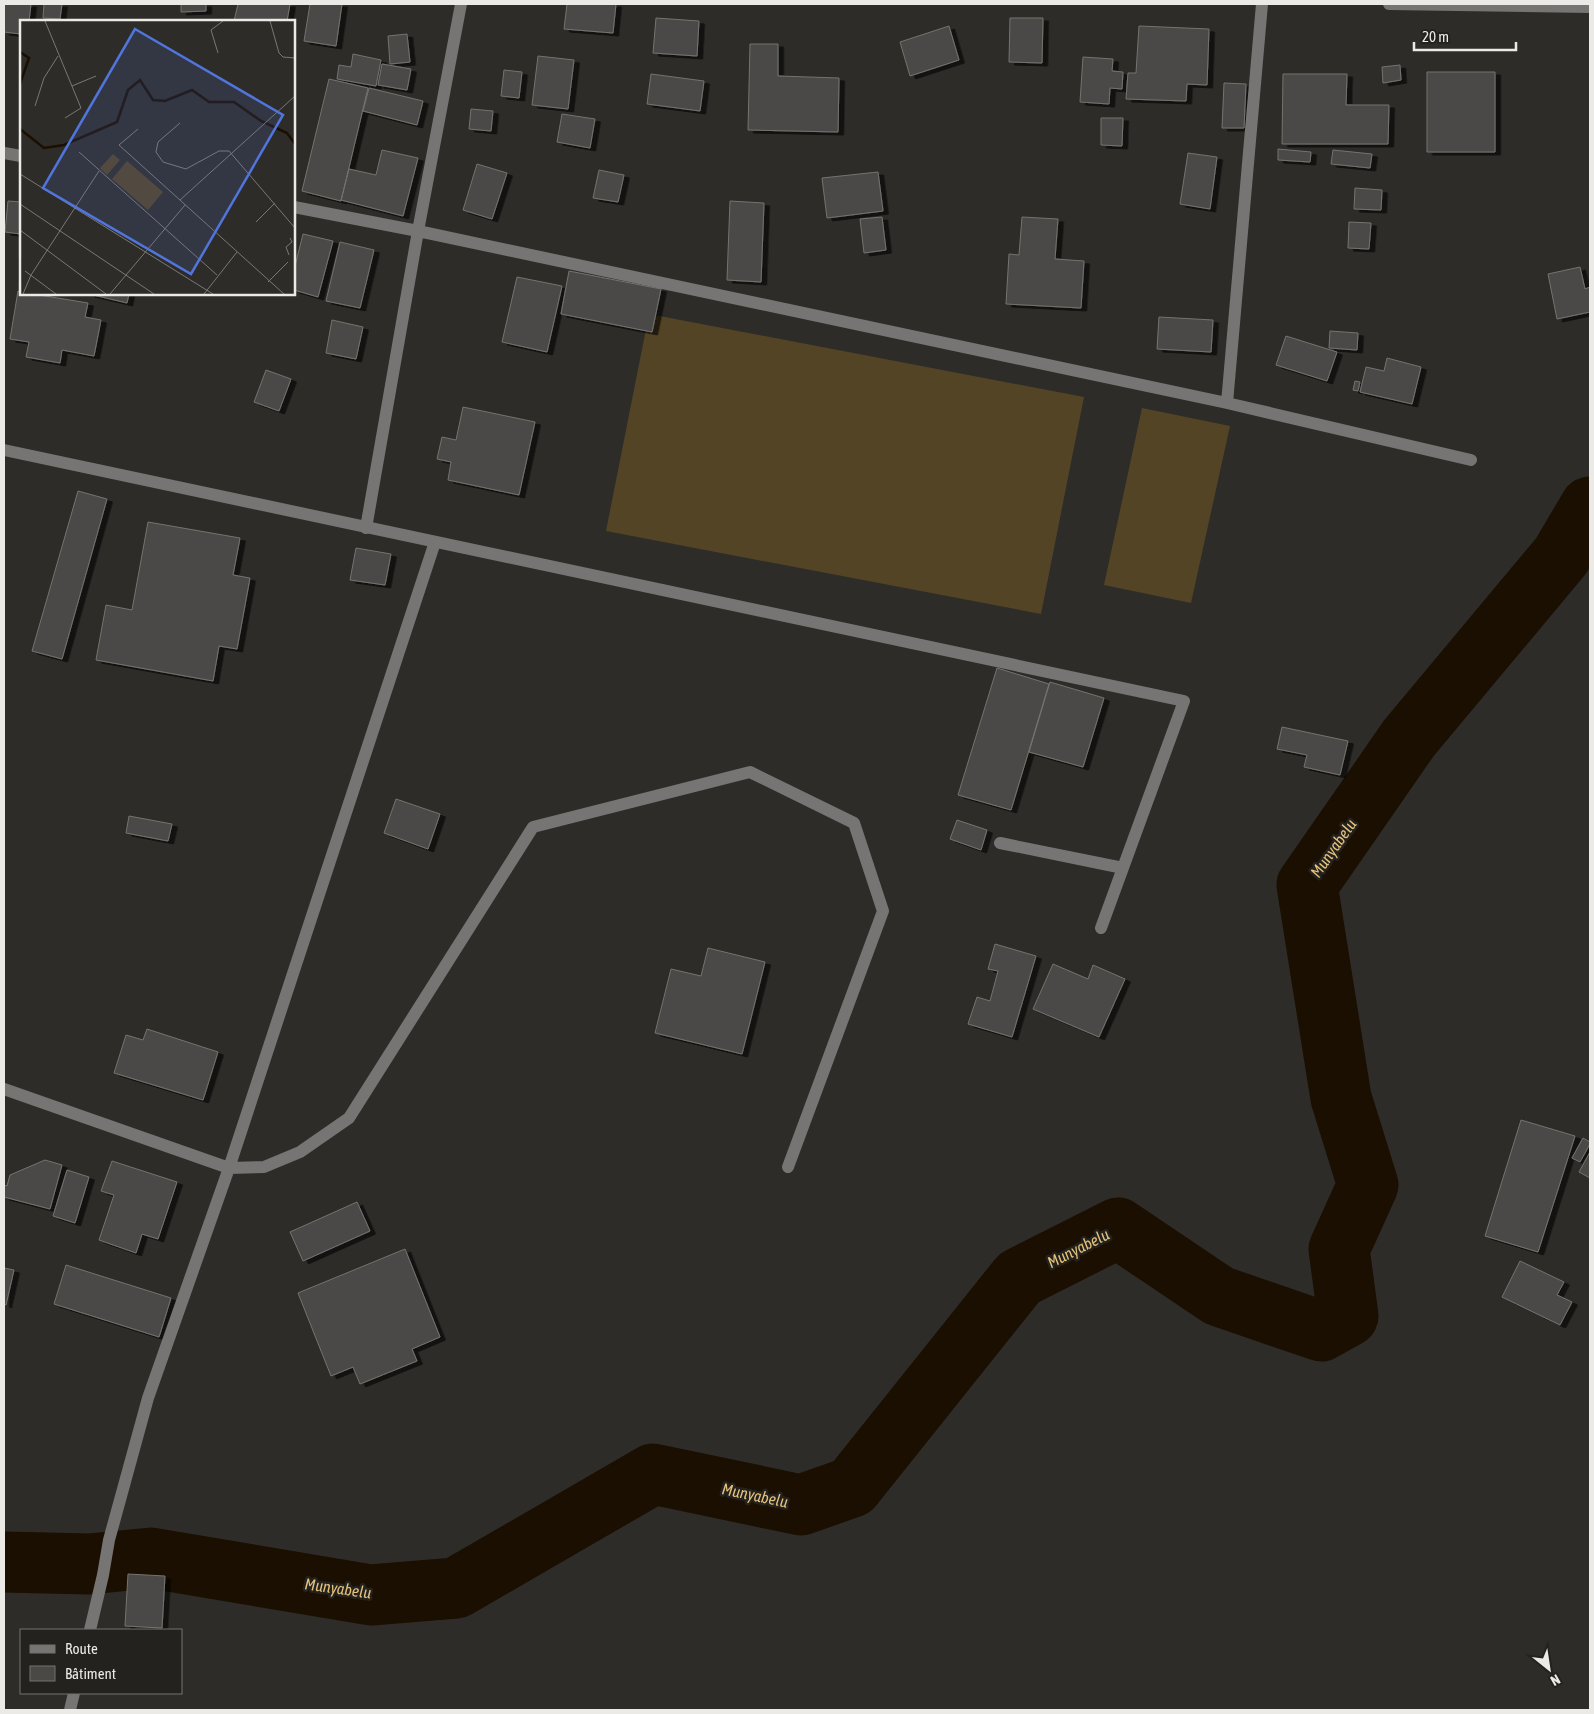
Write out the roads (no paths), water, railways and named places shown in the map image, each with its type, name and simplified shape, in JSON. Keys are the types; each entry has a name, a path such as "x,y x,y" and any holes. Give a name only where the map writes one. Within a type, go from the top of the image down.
{"street":[{"path":"366,528 418,231 461,4"},
{"path":"1227,403 1262,4"},
{"path":"1389,4 1590,7"},
{"path":"4,153 20,156"},
{"path":"295,207 418,231 1227,403 1471,460"},
{"path":"4,450 1184,700 1101,928"},
{"path":"90,1629 109,1540 148,1398 229,1168 435,542"},
{"path":"4,1089 229,1168 264,1167 291,1156 300,1152 349,1118 533,826 750,772 854,823 883,911 788,1167"},
{"path":"1000,843 1123,868"},
{"path":"70,1710 74,1694"}],"waterway":[{"name":"Munyabelu","path":"4,1562 89,1564 151,1558 371,1595 456,1588 653,1474 801,1505 852,1487 1019,1278 1118,1228 1219,1296 1321,1331 1348,1316 1339,1249 1368,1185 1341,1098 1307,885 1409,738 1561,556 1590,507"}]}
